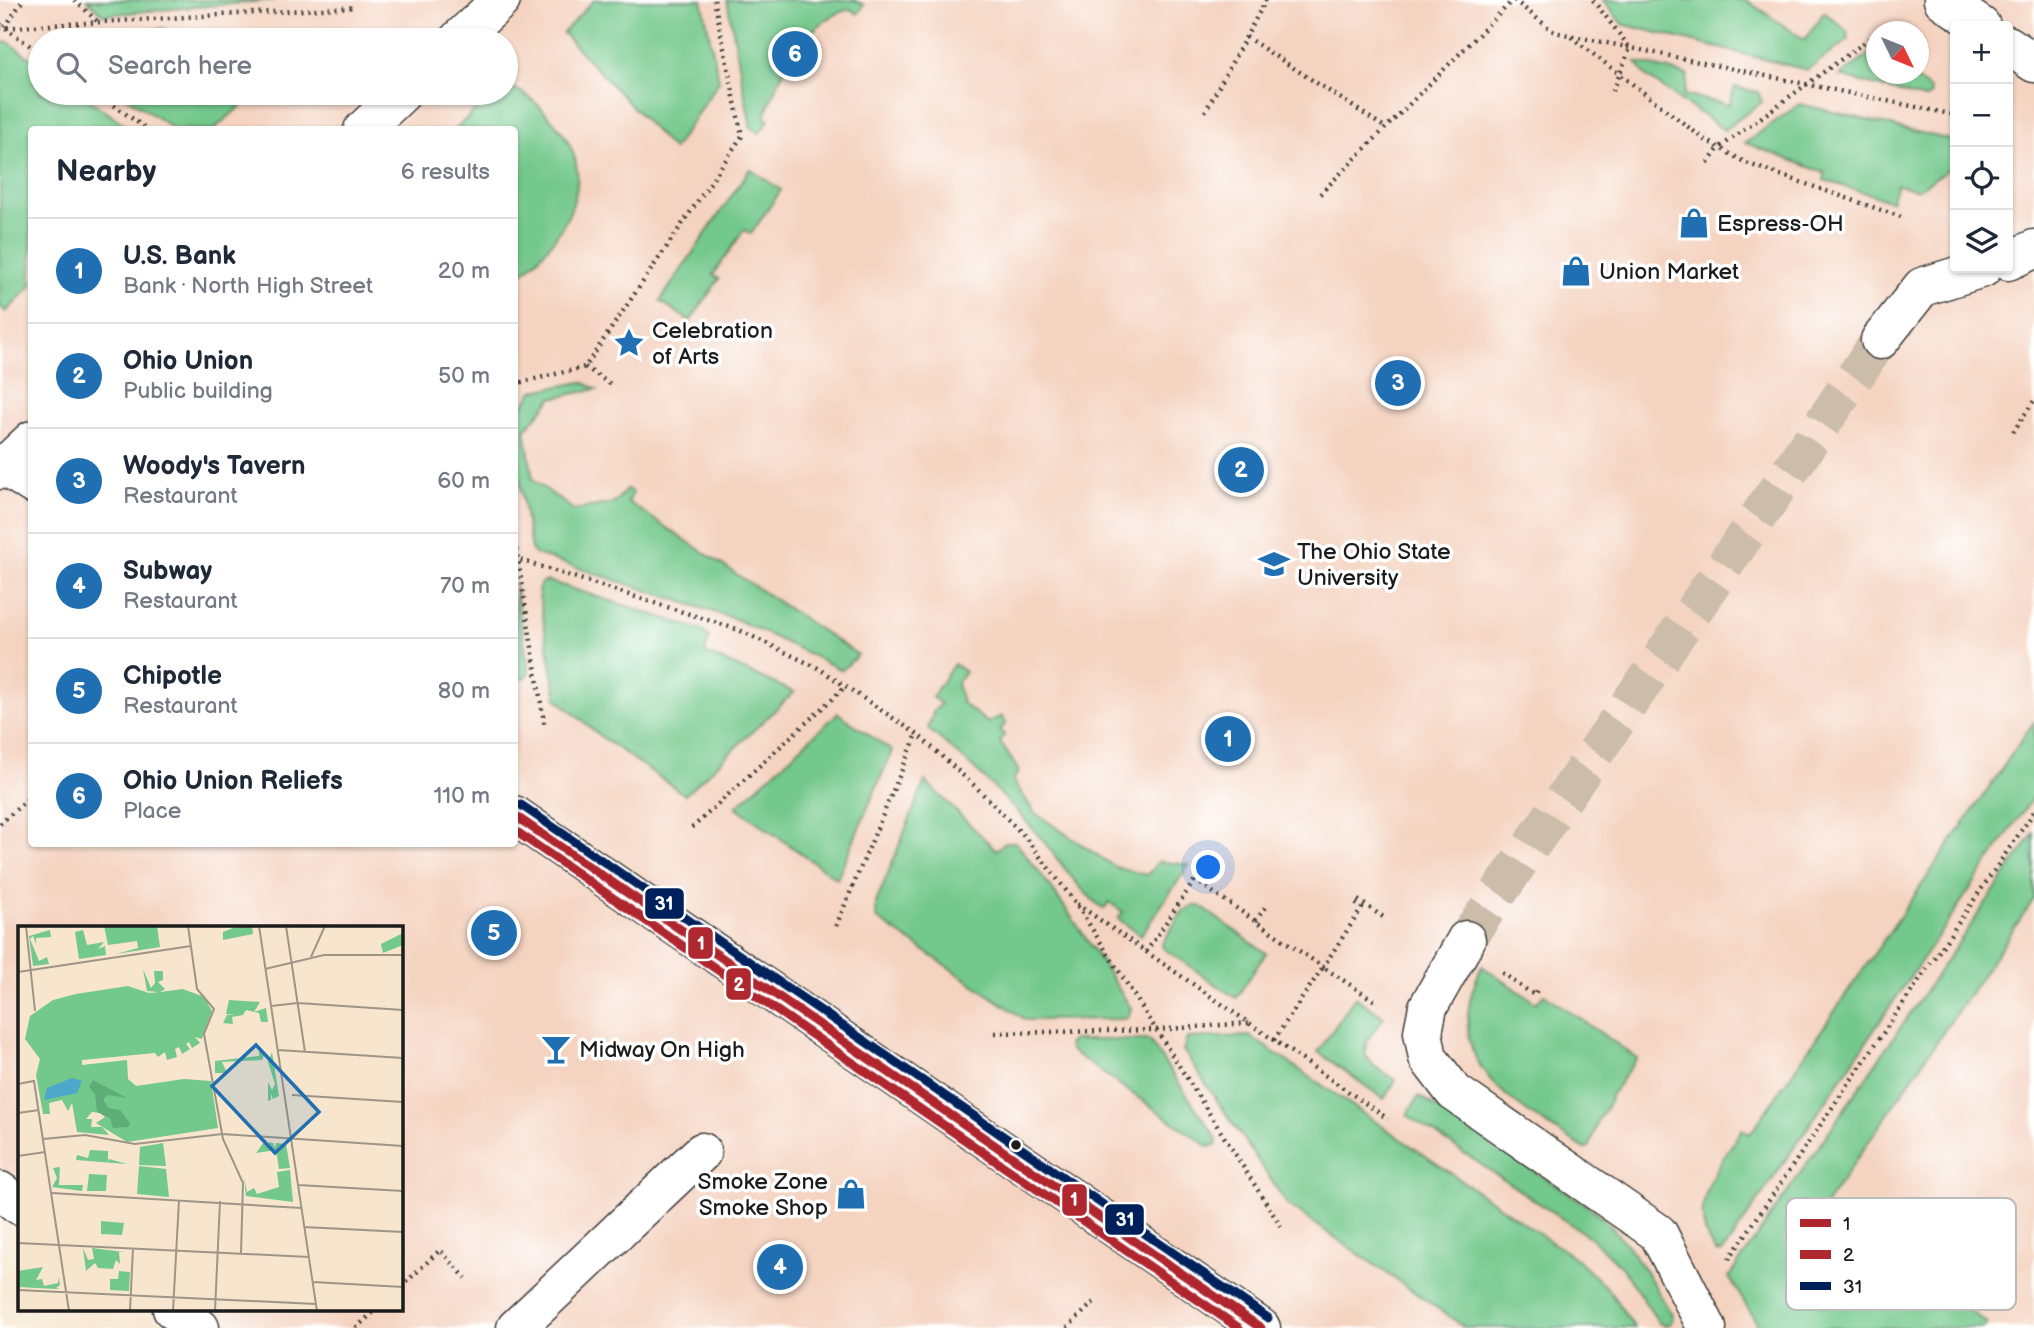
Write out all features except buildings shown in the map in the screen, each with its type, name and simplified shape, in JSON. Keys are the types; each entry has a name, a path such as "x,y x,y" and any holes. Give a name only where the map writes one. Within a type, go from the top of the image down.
{"main road":[{"path":"471,28 500,0"},
{"path":"1943,0 1974,21"},
{"path":"2013,48 2034,63"},
{"path":"367,126 389,105"},
{"path":"2013,259 2034,249"},
{"path":"1880,340 1922,287 1967,273"},
{"path":"518,818 1261,1328"},
{"path":"1466,940 1428,1007 1423,1032 1427,1058 1454,1092 1652,1229 1707,1328"},
{"path":"516,1328 702,1152"},
{"path":"0,1191 18,1204"},
{"path":"173,1310 200,1328"}],"path":[{"path":"2,27 23,0"},
{"path":"75,0 100,24"},
{"path":"518,383 585,367 742,136 714,0"},
{"path":"1205,112 1266,0"},
{"path":"1320,194 1513,0 1554,32 1950,113"},
{"path":"1594,0 1630,48"},
{"path":"2,27 100,24 356,7"},
{"path":"2,27 28,45"},
{"path":"1568,35 1619,76 1719,148 1746,163 1901,217"},
{"path":"1246,37 1386,128"},
{"path":"1708,163 1719,148 1866,41"},
{"path":"1612,93 1630,48"},
{"path":"114,105 142,126"},
{"path":"585,367 612,386"},
{"path":"2013,432 2034,401"},
{"path":"518,560 739,630 818,668 917,734 977,788 1024,836 1075,902 1282,1228"},
{"path":"518,571 545,728"},
{"path":"692,828 846,686"},
{"path":"836,926 917,734"},
{"path":"0,824 28,799"},
{"path":"1723,1267 2034,812"},
{"path":"1146,952 1205,865"},
{"path":"1195,880 1423,1032"},
{"path":"1075,902 1388,1119"},
{"path":"1274,1040 1362,908 1357,902 1387,919"},
{"path":"1256,921 1265,907"},
{"path":"1495,968 1534,995 1537,990"},
{"path":"995,1034 1155,1030 1250,1023"},
{"path":"402,1286 440,1250 466,1278"},
{"path":"1067,1328 1096,1300"},
{"path":"356,1328 376,1310"}],"shaded area":[{"name":"The Ohio State University","path":"0,0 2034,0 2034,1328 208,1328 182,1310 402,1310 402,926 18,926 18,1197 0,1184"}],"green space":[{"path":"87,0 275,0 104,15"},
{"path":"594,0 702,0 719,81 673,150 563,33"},
{"path":"727,0 854,0 864,5 858,14 850,9 834,15 807,37 777,84 765,117 769,120 759,133 751,127"},
{"path":"1603,0 1746,0 1805,40 1824,12 1847,31 1848,40 1807,70 1622,24"},
{"path":"8,42 28,56 28,105 96,105 127,126 28,126 28,289 6,312 0,306 0,43"},
{"path":"1866,57 1866,83 1840,76"},
{"path":"1636,62 1688,75 1684,95 1729,105 1735,87 1758,92 1762,102 1724,130 1647,77"},
{"path":"1869,84 1923,84 1930,89 1931,96 1924,99"},
{"path":"518,90 552,120 568,142 576,163 577,185 572,206 549,246 518,277 518,126 458,126 481,105 518,105"},
{"path":"1800,104 1950,140 1950,168 1917,190 1897,184 1891,201 1824,180 1825,173 1745,143"},
{"path":"138,105 242,105 218,126 170,126"},
{"path":"750,169 781,190 751,234 744,230 713,275 719,279 690,321 660,301"},
{"path":"582,382 597,389 552,398 525,430 533,480 574,510 614,503 627,489 633,493 628,502 858,655 842,670 738,620 535,554 531,549 518,472 518,414 533,391"},
{"path":"548,581 702,630 709,638 705,653 794,692 685,795 600,736 557,699 538,590 541,583"},
{"path":"518,603 529,671 525,678 518,678"},
{"path":"954,664 965,672 957,683 962,703 988,723 1001,716 1006,723 1000,730 1004,735 1000,742 1019,771 1013,781 1035,813 1115,867 1147,875 1159,861 1189,865 1141,935 1118,919 1123,912 1109,902 1104,909 1086,893 1014,808 928,729 934,710 941,704 932,697"},
{"path":"838,713 892,751 837,879 736,807"},
{"path":"2034,722 2034,795 1723,1252 1716,1253 1707,1236 1703,1204 1723,1158 1742,1129 1750,1134"},
{"path":"925,781 996,850 1006,842 1015,842 1090,944 1131,1008 1129,1016 1125,1019 1026,1020 876,918 876,903"},
{"path":"2034,833 2034,899 1830,1198 1786,1198 1786,1310 1968,1310 1987,1323 1984,1328 1760,1328 1729,1277"},
{"path":"1193,906 1200,906 1266,953 1236,998 1163,948 1162,944 1182,912"},
{"path":"1482,966 1536,1003 1544,994 1637,1058 1610,1096 1611,1100 1598,1121 1590,1146 1585,1149 1508,1097 1489,1078 1475,1056 1468,1031 1470,1001"},
{"path":"1355,997 1384,1017 1367,1041 1365,1055 1374,1066 1396,1080 1384,1099 1318,1052"},
{"path":"1250,1036 1578,1260 1608,1289 1635,1328 1466,1328 1288,1205 1183,1050 1187,1038"},
{"path":"1073,1040 1149,1040 1217,1139 1217,1144 1209,1147 1070,1050 1068,1045"},
{"path":"1419,1096 1594,1210 1618,1234 1638,1260 1673,1317 1671,1323 1665,1326 1659,1323 1622,1268 1591,1238 1407,1115"}],"tunnel":[{"path":"1466,940 1880,340"}],"transit line":[{"name":"31","path":"521,805 1268,1318"},
{"name":"1","path":"518,818 1261,1328"},
{"name":"2","path":"518,833 1239,1328"}],"place":[{"name":"Ohio Union Reliefs","path":"795,54"},
{"name":"Espress-OH","path":"1694,223"},
{"name":"Union Market","path":"1576,271"},
{"name":"Celebration of Arts","path":"629,343"},
{"name":"Woody's Tavern","path":"1398,383"},
{"name":"Ohio Union","path":"1241,470"},
{"name":"The Ohio State University","path":"1274,564"},
{"name":"U.S. Bank","path":"1228,739"},
{"name":"Chipotle","path":"494,933"},
{"name":"Midway On High","path":"556,1049"},
{"name":"Smoke Zone Smoke Shop","path":"851,1194"},
{"name":"Subway","path":"780,1267"}]}
